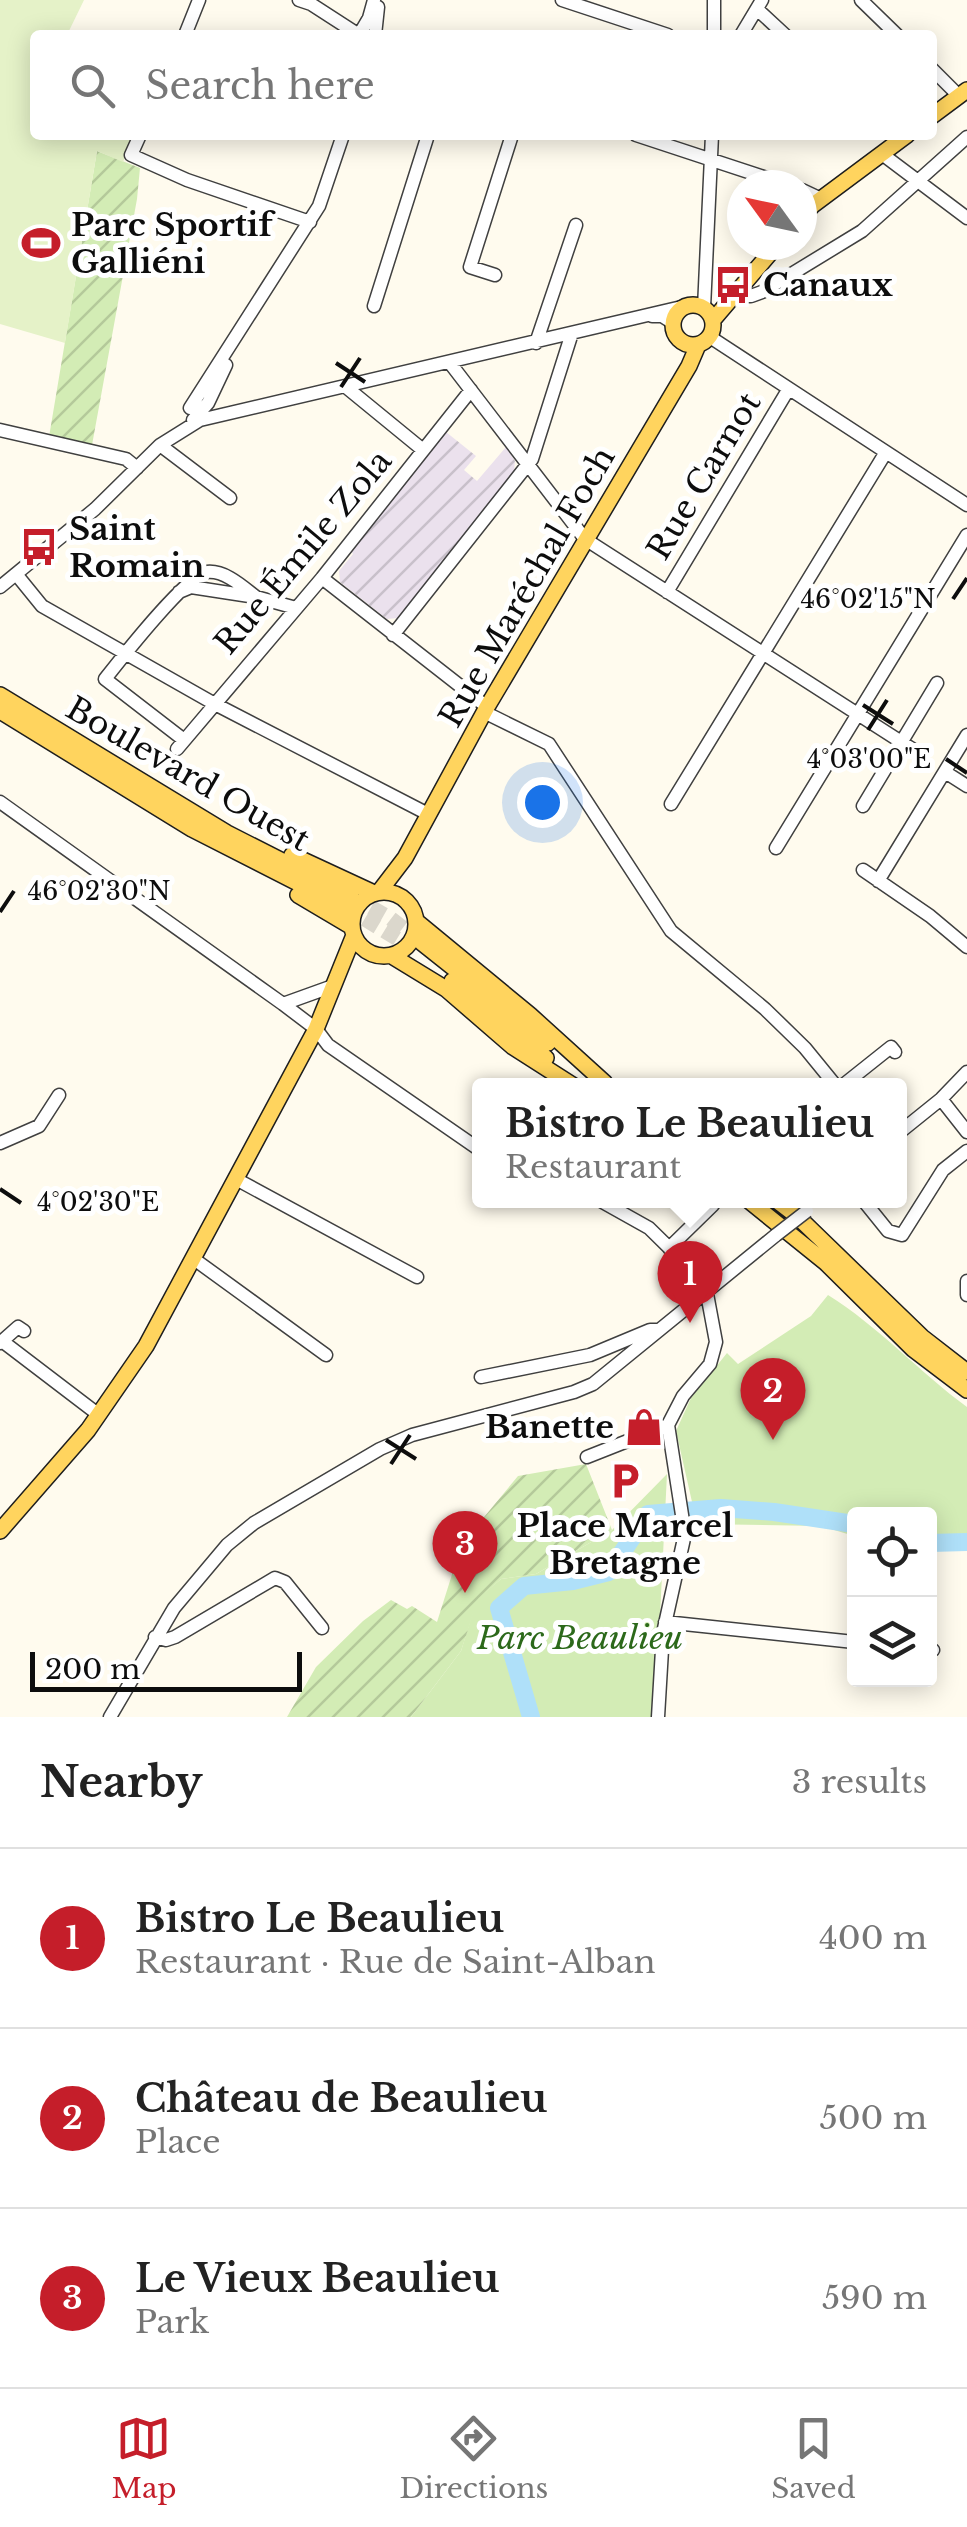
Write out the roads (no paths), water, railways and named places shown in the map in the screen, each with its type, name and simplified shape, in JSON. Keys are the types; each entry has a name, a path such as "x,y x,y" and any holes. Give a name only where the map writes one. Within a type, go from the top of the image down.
{"main road":[{"path":"937,112 963,93"},
{"path":"817,203 898,140"},
{"path":"709,314 686,306 676,314 673,324 678,340 704,341 709,314 734,296 764,260"},
{"name":"Rue Maréchal Foch","path":"376,893 405,858 485,710 704,341"},
{"name":"Boulevard Ouest","path":"0,695 227,834 348,902 192,829 0,712"},
{"path":"64,753 188,837 320,906 353,931 370,953"},
{"path":"177,803 376,893 402,897 410,904 416,921 599,1078"},
{"name":"Rue Maréchal Foch","path":"402,897 405,858"},
{"path":"0,1531 99,1415 138,1359 318,1022 353,931 358,905 376,893"},
{"path":"392,956 409,944 416,921"},
{"path":"568,1078 418,946 597,1078"},
{"path":"318,1022 358,960 370,953 392,956 446,989 513,1047 564,1078"},
{"path":"758,1208 826,1263 912,1349 967,1390"},
{"path":"786,1208 922,1337 967,1372"}],"street":[{"path":"187,30 199,0"},
{"path":"362,30 376,0"},
{"path":"375,30 376,0"},
{"path":"562,0 653,30"},
{"path":"714,0 714,30"},
{"path":"861,0 892,30"},
{"path":"306,1 351,30"},
{"path":"744,30 759,5 781,30"},
{"path":"937,74 963,93"},
{"path":"734,296 762,292 862,231 967,138"},
{"path":"138,140 131,155 187,180 310,222"},
{"path":"160,446 184,429 201,407 242,330 310,222 330,182 344,140"},
{"path":"374,306 426,140"},
{"path":"495,276 470,267 510,140"},
{"path":"651,140 742,170"},
{"path":"709,314 712,140"},
{"path":"882,154 967,218"},
{"path":"817,197 821,199"},
{"path":"536,343 576,225"},
{"path":"201,407 226,415 686,306"},
{"path":"644,316 662,316 673,324"},
{"path":"394,634 528,466 572,333"},
{"path":"704,341 967,505"},
{"path":"450,363 585,539 920,754"},
{"path":"346,388 423,450"},
{"name":"Rue Émile Zola","path":"126,654 105,679 180,744 322,578 471,390"},
{"name":"Rue Carnot","path":"666,592 788,390"},
{"path":"0,587 95,510 201,407"},
{"path":"0,430 126,458 137,468"},
{"path":"160,446 230,498"},
{"path":"671,804 886,452"},
{"path":"776,848 967,536"},
{"path":"16,574 42,606 214,703 428,814"},
{"path":"322,578 485,710 549,744 671,931 765,1008 832,1078"},
{"path":"126,654 179,592 191,587 296,608"},
{"path":"863,806 937,683"},
{"path":"878,880 967,735"},
{"path":"945,772 967,786"},
{"path":"0,802 282,1004 318,1022 328,1046 472,1145"},
{"path":"863,870 967,947"},
{"path":"282,1004 333,986"},
{"path":"850,1078 891,1048 895,1052"},
{"path":"907,1126 942,1099 967,1072"},
{"path":"0,1143 40,1126 60,1095"},
{"path":"942,1099 967,1132"},
{"path":"869,1208 888,1231 902,1235 943,1170 967,1151"},
{"path":"236,1179 417,1277"},
{"path":"613,1208 648,1228 705,1282 716,1342 710,1364 683,1396 668,1425 685,1534 666,1622 660,1717"},
{"path":"670,1248 711,1208"},
{"path":"110,1717 155,1638 212,1562 254,1522 412,1435 593,1384 810,1208"},
{"path":"194,1259 326,1354"},
{"path":"967,1281 967,1294"},
{"path":"24,1331 18,1326 1,1342 99,1415"},
{"path":"481,1377 590,1355 650,1330 662,1330"},
{"path":"588,1457 668,1425"},
{"path":"155,1638 175,1636 276,1578 286,1582 322,1628"},
{"path":"666,1622 847,1641"}],"waterway":[{"path":"531,1717 499,1608 524,1586 573,1581 609,1572 648,1514 721,1508 847,1523"},
{"path":"937,1543 967,1542"}],"tunnel":[{"path":"351,896 390,918 422,943"},
{"path":"345,907 414,949"}],"place":[{"name":"Parc Sportif Galliéni","path":"41,243"},
{"name":"Canaux","path":"733,285"},
{"name":"Saint Romain","path":"39,547"},
{"name":"Bistro Le Beaulieu","path":"690,1323"},
{"name":"Banette","path":"644,1427"},
{"name":"Château de Beaulieu","path":"773,1440"},
{"name":"Place Marcel Bretagne","path":"625,1481"},
{"name":"Le Vieux Beaulieu","path":"465,1593"}],"park label":[{"name":"Parc Beaulieu","path":"580,1638"}]}
